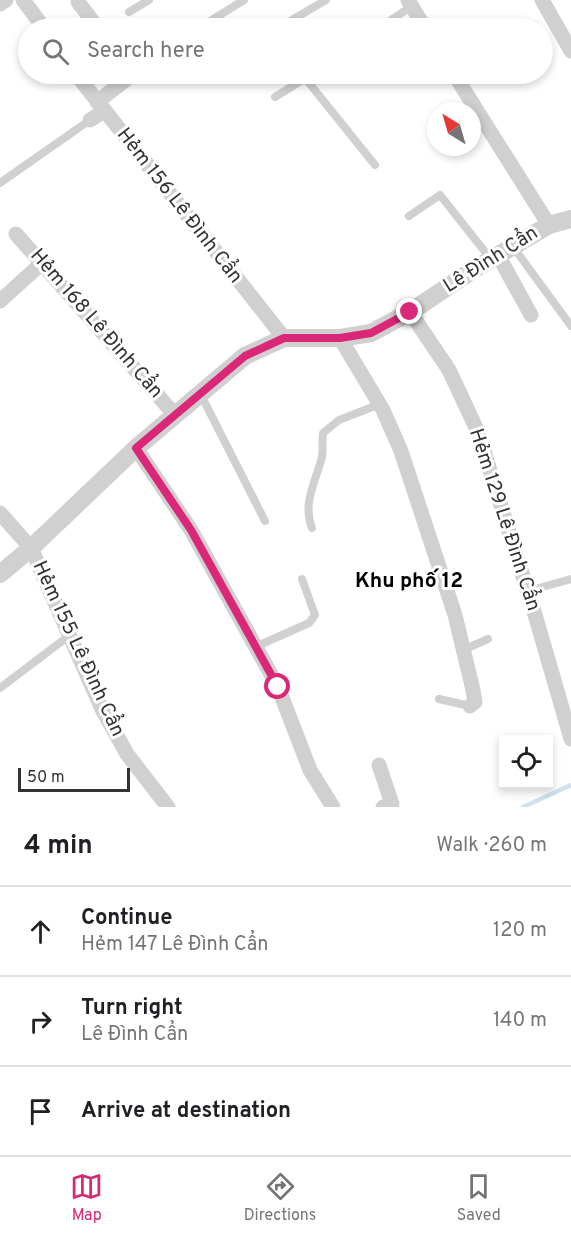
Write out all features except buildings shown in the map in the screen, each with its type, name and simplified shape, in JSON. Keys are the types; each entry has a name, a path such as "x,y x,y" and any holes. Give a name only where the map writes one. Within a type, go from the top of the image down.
{"street":[{"path":"24,0 37,18"},
{"path":"542,0 552,18"},
{"path":"78,2 90,18"},
{"path":"410,3 419,18"},
{"path":"553,19 571,51"},
{"name":"Hẻm 156 Lê Đình Cẩn","path":"84,84 284,338"},
{"path":"90,120 100,106 122,84"},
{"path":"460,84 549,225"},
{"name":"Lê Đình Cẩn","path":"0,574 31,548 136,448 245,356 284,338 340,338 371,333 410,312 549,225 571,219"},
{"name":"Hẻm 168 Lê Đình Cẩn","path":"16,234 175,415"},
{"path":"501,254 531,315"},
{"path":"0,301 42,262"},
{"name":"Hẻm 129 Lê Đình Cẩn","path":"410,312 449,370 478,432 571,739"},
{"path":"340,338 380,404 401,451 455,615 475,702 470,706"},
{"path":"136,448 191,530 278,687 310,770 333,807"},
{"name":"Hẻm 155 Lê Đình Cẩn","path":"0,513 31,548 102,709 127,754 168,807"},
{"path":"379,765 392,804 383,807"}],"lane":[{"path":"129,12 149,0"},
{"path":"215,18 244,0"},
{"path":"295,18 326,0"},
{"path":"391,18 410,3"},
{"path":"275,97 296,84"},
{"path":"315,84 375,165"},
{"path":"0,183 90,120"},
{"path":"409,216 440,195 571,326"},
{"path":"200,393 265,521"},
{"path":"312,528 307,515 312,487 322,455 322,432 339,420 380,404"},
{"path":"255,647 309,623 315,615 302,579"},
{"path":"528,591 571,579"},
{"path":"0,688 70,635"},
{"path":"463,650 488,639"},
{"path":"439,699 470,706"}],"waterway":[{"path":"523,807 571,785"}],"district":[{"name":"Khu phố 12","path":"409,581"}],"route":[{"path":"278,687 191,530 136,448 245,356 284,338 340,338 371,333 410,312"}]}
